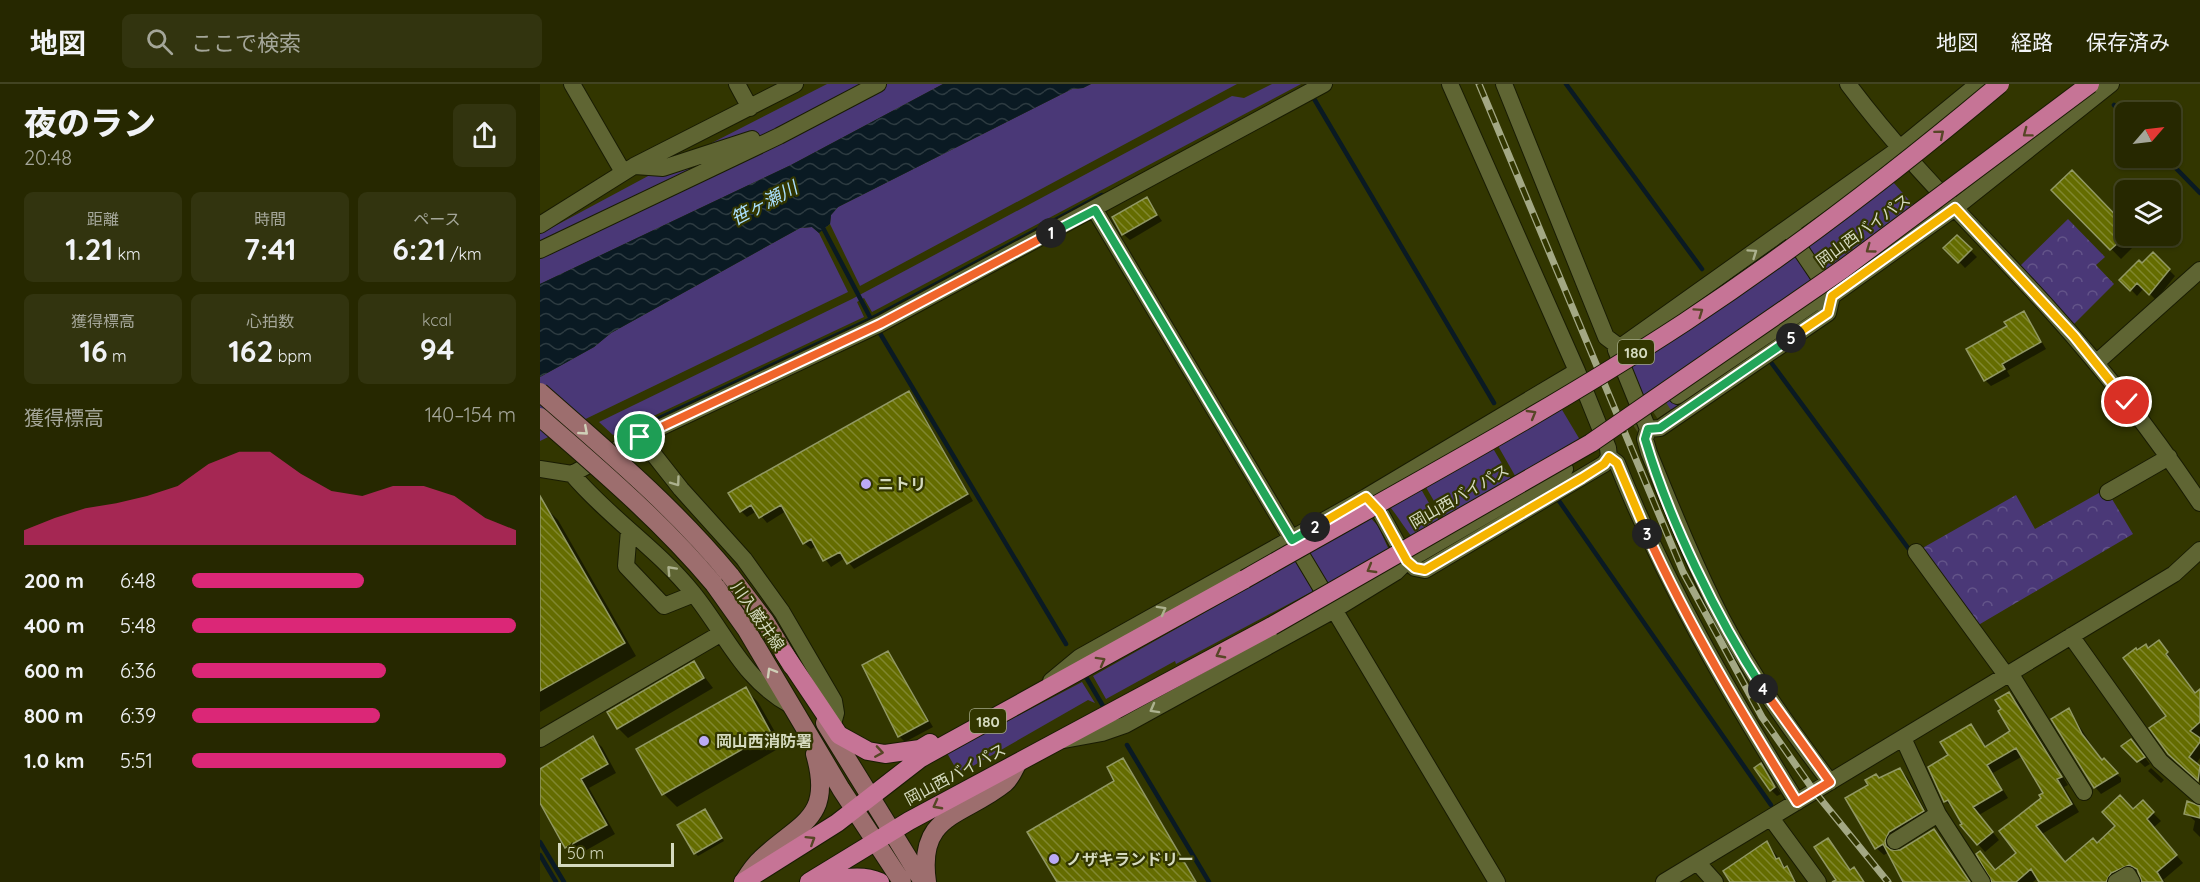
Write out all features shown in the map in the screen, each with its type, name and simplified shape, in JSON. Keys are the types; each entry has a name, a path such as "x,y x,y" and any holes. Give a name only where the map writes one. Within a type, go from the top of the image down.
{"highway":[{"name":"岡山西バイパス","path":"743,882 837,824 921,758 1245,579 1564,395 1684,322 1815,232 1904,164 2000,84"},
{"name":"岡山西バイパス","path":"809,882 883,837 1272,626 1591,443 1852,263 2090,84"},
{"path":"784,653 836,729 875,753 897,754 920,749 963,726 994,718"},
{"path":"830,882 846,877 880,882"}],"main road":[{"name":"川入巌井線","path":"540,392 666,505 700,538 730,575 784,653 870,798 902,882"},
{"name":"川入巌井線","path":"540,417 683,546 746,629 855,810 926,882"},
{"path":"836,729 863,776 870,798"},
{"path":"743,882 760,859 798,831 814,810 819,793 819,773 809,734"},
{"path":"926,882 926,851 933,833 948,816 1006,782 1017,764"}],"street":[{"path":"572,84 629,169"},
{"path":"737,84 750,108"},
{"path":"541,222 629,169 795,84"},
{"path":"540,250 780,136 878,84"},
{"path":"540,470 572,474 640,437 880,324 1095,210 1324,84"},
{"path":"1366,497 1380,512 1407,561 1415,568 1425,570 1590,473 1604,464 1609,457 1608,448 1577,371 1450,84"},
{"path":"1504,84 1606,337 1618,346"},
{"path":"1848,84 1900,148 2096,363 2169,457 2200,503"},
{"path":"1830,782 1784,721 1722,618 1687,546 1649,453 1645,439 1648,429 1616,355 1618,346 1900,148 1978,84"},
{"path":"1677,396 1814,303 1832,296 1955,208 2111,84"},
{"path":"629,169 663,168 764,136 780,136"},
{"path":"1095,210 1497,882"},
{"path":"1648,429 1660,428 1828,313 1832,296 1794,240 1796,223"},
{"path":"2096,363 2200,270"},
{"path":"1027,701 1080,657 1292,540 1577,371"},
{"path":"640,437 681,489 744,559 782,612 834,701 836,729"},
{"path":"1609,457 1617,463 1672,587 1731,696 1797,802"},
{"path":"2108,492 2169,457"},
{"path":"1058,741 1102,733 1125,725 1334,610 1396,572 1407,561 1565,469"},
{"path":"572,474 694,594 720,634 769,694 792,706"},
{"path":"629,530 626,566 664,606 694,594"},
{"path":"1664,882 2174,574 2200,550"},
{"path":"1916,552 2008,674 2084,792"},
{"path":"540,739 720,634"},
{"path":"2071,636 2160,761 2200,796"},
{"path":"1904,738 1938,814 1982,882"},
{"path":"1895,841 1938,814"},
{"path":"1771,818 1818,882"},
{"path":"1697,862 1714,882"},
{"path":"2116,882 2128,875 2132,882"}],"green space":[{"path":"827,84 943,84 791,165 540,284 540,234"},
{"path":"1091,84 1237,84 860,286 830,224 831,215 838,207 1072,89 1083,88"},
{"path":"1272,84 1301,84 872,312 864,298 857,302 864,317 613,435 599,422 852,299 1232,96 1244,98"},
{"path":"1880,167 1928,222 1834,288 1800,231 1805,223"},
{"path":"2068,219 2105,257 2096,265 2114,284 2074,324 2020,266"},
{"path":"812,227 819,233 848,292 540,441 540,377 594,347 611,333 800,228"},
{"path":"1787,235 1818,295 1675,394 1684,408 1648,412 1624,355 1705,292 1716,290 1726,284 1742,267"},
{"path":"1552,393 1586,450 1522,488 1489,430 1484,433 1518,490 1451,530 1417,472"},
{"path":"1416,473 1413,475 1446,533 1422,547 1378,495"},
{"path":"2106,489 2133,534 1975,627 1919,550 2016,495 2035,529"},
{"path":"1369,516 1378,526 1390,552 1337,600 1301,543"},
{"path":"1296,561 1313,591 1106,699 1093,676"},
{"path":"1082,682 1095,703 1088,700 959,774 947,753"}],"water":[{"name":"笹ヶ瀬川","path":"943,84 1091,84 1083,88 1072,89 838,207 831,215 830,224 819,233 812,227 800,228 611,333 594,347 540,377 540,284 791,165"}],"building":[{"path":"2072,170 2115,215 2115,246 2110,250 2051,190"},
{"path":"1147,197 1157,215 1122,235 1112,217"},
{"path":"1957,235 1972,249 1958,263 1943,248"},
{"path":"2153,252 2170,269 2149,295 2137,283 2130,291 2119,280 2139,260 2142,263"},
{"path":"2024,311 2041,342 2002,364 2005,369 1984,381 1966,349 2007,326 2004,322"},
{"name":"ニトリ","path":"909,391 968,494 847,564 840,552 823,561 811,539 803,544 781,505 759,518 751,505 740,512 728,493"},
{"path":"540,496 625,643 540,691"},
{"path":"2159,640 2168,652 2166,654 2195,693 2200,689 2200,722 2190,731 2200,738 2200,742 2189,757 2200,766 2198,781 2168,754 2149,728 2166,716 2123,658 2136,648 2137,650 2146,644 2148,648"},
{"path":"888,651 928,721 898,737 862,665"},
{"path":"694,661 704,678 617,729 607,712"},
{"name":"岡山西消防署","path":"746,687 771,733 662,795 636,749"},
{"path":"2009,692 2062,777 2057,779 2072,804 2036,826 2065,862 2093,838 2097,843 2115,826 2102,812 2120,795 2133,809 2143,800 2154,812 2147,819 2177,855 2157,872 2163,882 2142,882 2137,869 2129,865 2111,873 2106,882 2039,882 2031,869 2016,882 1992,882 1976,854 1980,851 1995,870 2016,853 1999,831 2041,798 2039,795 2043,793 2016,748 1987,765 2002,790 1973,807 1993,832 1977,845 1960,825 1962,824 1948,800 1944,802 1928,767 1948,755 1940,742 1971,724 1985,747 2010,731 1998,711 2001,709 1995,700"},
{"path":"2069,708 2082,734 2102,760 2104,758 2118,773 2094,788 2051,719"},
{"path":"593,736 608,764 581,779 607,825 565,848 540,803 540,769"},
{"path":"2131,739 2145,757 2137,762 2121,746"},
{"path":"1123,758 1196,882 1057,882 1027,832 1114,781 1107,767"},
{"path":"1761,763 1775,787 1770,791 1754,768"},
{"path":"1900,768 1924,811 1889,832 1885,841 1886,846 1891,850 1900,850 1934,829 1970,882 1903,882 1883,844 1875,849 1845,798 1868,785 1865,780 1876,774 1879,778"},
{"path":"2187,801 2200,806 2200,818 2184,814"},
{"path":"705,809 722,838 694,854 677,825"},
{"path":"1828,838 1850,870 1854,867 1864,882 1832,882 1836,880 1814,847"},
{"path":"1767,841 1776,859 1779,858 1784,868 1787,866 1795,882 1730,882 1723,871"}],"waterway":[{"path":"1566,84 1702,269"},
{"path":"1313,97 1494,403"},
{"path":"2176,168 2200,193"},
{"path":"649,423 871,319 1102,195"},
{"path":"822,226 871,319"},
{"path":"878,330 1066,644"},
{"path":"1770,361 1911,552"},
{"path":"1557,498 1771,805"},
{"path":"1086,677 1103,706"},
{"path":"1127,745 1209,882"},
{"path":"540,842 564,882"},
{"path":"540,855 556,882"}],"tunnel":[{"path":"1633,425 1677,396"}],"railway":[{"path":"1479,84 1683,572 1762,717 1814,791 1888,882"}],"place":[{"name":"ニトリ","path":"866,484"},
{"name":"岡山西消防署","path":"704,741"},
{"name":"ノザキランドリー","path":"1054,859"}],"route":[{"path":"640,437 880,324 1095,210 1292,540 1366,497 1380,512 1407,561 1415,568 1425,570 1582,478 1604,464 1609,457 1617,463 1638,516 1672,587 1731,696 1797,802 1830,782 1784,721 1722,618 1687,546 1649,453 1645,439 1648,429 1660,428 1828,313 1832,296 1955,208 2074,336 2127,402"}]}
